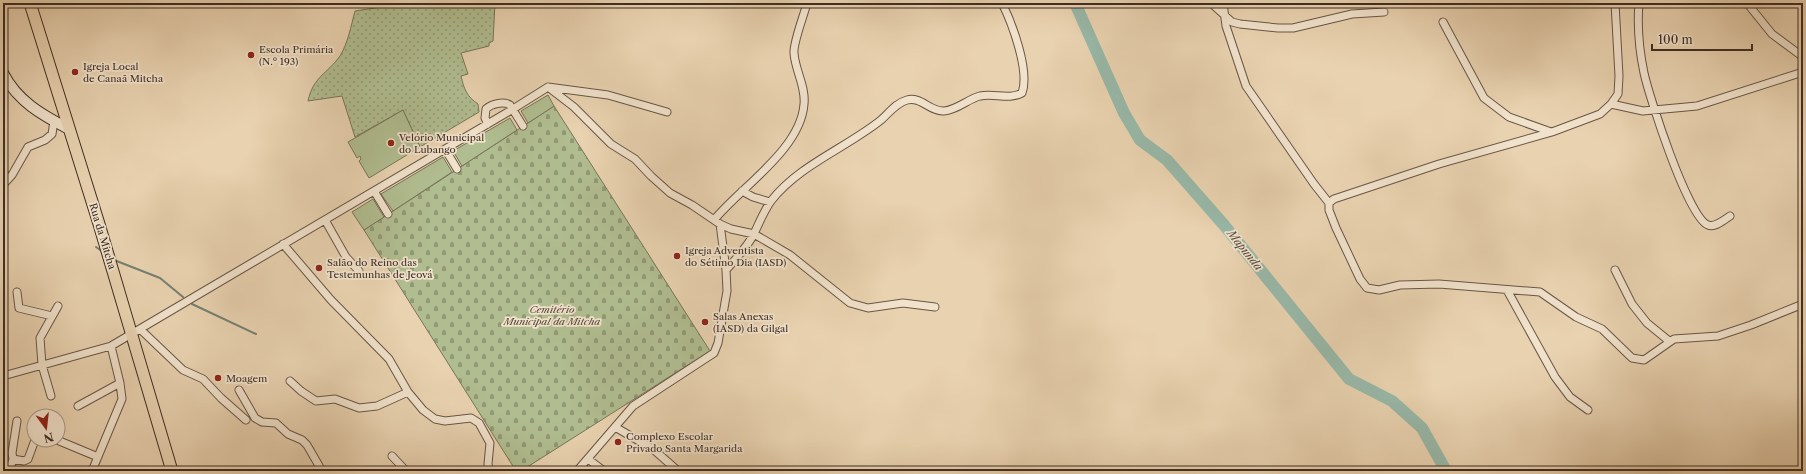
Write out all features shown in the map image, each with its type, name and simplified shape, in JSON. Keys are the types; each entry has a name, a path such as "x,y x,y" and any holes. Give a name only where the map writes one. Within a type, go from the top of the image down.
{"main road":[{"name":"Rua da Mitcha","path":"30,3 110,262 136,331 172,471"},
{"path":"3,73 6,85 32,108 70,129"}],"street":[{"path":"578,471 633,406 714,353 718,343 727,292 726,270 717,222 742,191 781,153 792,139 804,104 802,86 794,51 807,3"},
{"path":"726,270 741,253 754,234 770,202 802,172 881,120 899,104 908,100 916,99 934,110 944,111 981,96 1010,96 1022,93 1024,76 1019,46 1002,3"},
{"path":"1211,3 1224,16 1240,24 1278,28 1293,28 1352,14 1384,12"},
{"path":"1222,3 1224,16 1236,58 1246,86 1314,184 1329,203 1329,210 1336,228 1360,280 1367,288 1379,290 1400,285 1439,284 1540,292 1576,317 1602,328 1632,358 1644,360 1669,341 1674,339 1718,336 1751,325 1803,304"},
{"path":"1329,203 1334,199 1439,164 1552,132 1600,114 1611,104 1618,94 1619,76 1615,3"},
{"path":"1639,3 1637,27 1644,72 1654,110 1682,186 1700,219 1708,226 1715,225 1730,216"},
{"path":"1748,3 1772,34 1803,57"},
{"path":"1443,22 1484,98 1509,117 1552,132"},
{"path":"1611,104 1643,111 1697,106 1803,72"},
{"path":"548,87 574,107 611,144 635,159 670,193 717,222 731,229 754,234 790,255 850,303 868,308 903,303 935,307"},
{"path":"3,376 111,346 488,124 548,87 608,95 667,112"},
{"path":"488,124 485,112 489,106 506,103 513,109 522,126"},
{"path":"3,185 12,175 28,147 45,140 52,134 54,121"},
{"path":"445,149 457,169"},
{"path":"374,191 388,214"},
{"path":"742,191 753,197 770,202"},
{"path":"325,220 346,257 359,271"},
{"path":"283,244 331,300 389,359 408,392 423,410 435,419 445,421 471,418 479,424 490,443 488,464 489,471"},
{"path":"1615,270 1632,304 1647,322 1669,341"},
{"path":"1507,290 1556,377 1570,397 1588,410"},
{"path":"17,292 19,308 52,316"},
{"path":"51,396 42,365 40,338 58,306"},
{"path":"136,331 183,370 203,379 221,398 246,420"},
{"path":"92,471 122,399 120,383 111,346"},
{"path":"290,381 301,392 316,401 335,400 359,408 377,406 408,392"},
{"path":"78,406 120,383"},
{"path":"239,390 255,418 262,422 276,423 288,434 302,440 307,445 322,471"},
{"path":"9,471 13,459 12,453 17,421"},
{"path":"615,427 653,449 678,471"},
{"path":"66,444 98,457"},
{"path":"13,459 26,460 31,448"},
{"path":"392,456 406,471"},
{"path":"588,459 604,471"}],"green space":[{"path":"407,3 495,3 493,41 489,43 489,46 461,53 468,74 461,76 463,85 466,92 478,104 479,112 420,147 403,110 355,137 342,96 308,101 313,86 343,51 355,11"},
{"path":"548,95 554,106 528,123 521,111"},
{"name":"Cemitério Municipal da Mitcha","path":"554,106 710,351 521,471 516,471 364,230"},
{"path":"403,110 420,147 369,178 359,161 361,159 360,156 357,158 348,142"},
{"path":"510,118 517,130 462,166 453,151"},
{"path":"443,157 452,172 393,211 381,194"},
{"path":"373,199 384,217 364,230 352,212"}],"waterway":[{"name":"Mapunda","path":"1075,3 1124,113 1140,140 1167,160 1224,225 1349,379 1392,401 1422,428 1446,471"},
{"path":"3,168 8,172"},
{"path":"96,247 103,252"},
{"path":"114,260 160,278 183,297"},
{"path":"192,304 256,334"}],"place":[{"name":"Escola Primária (N.º 193)","path":"251,55"},
{"name":"Igreja Local de Canaã Mitcha","path":"75,72"},
{"name":"Velório Municipal do Lubango","path":"391,143"},
{"name":"Igreja Adventista do Sétimo Dia (IASD)","path":"677,256"},
{"name":"Salão do Reino das Testemunhas de Jeová","path":"319,268"},
{"name":"Salas Anexas (IASD) da Gilgal","path":"705,322"},
{"name":"Moagem","path":"218,378"},
{"name":"Complexo Escolar Privado Santa Margarida","path":"618,442"}]}
